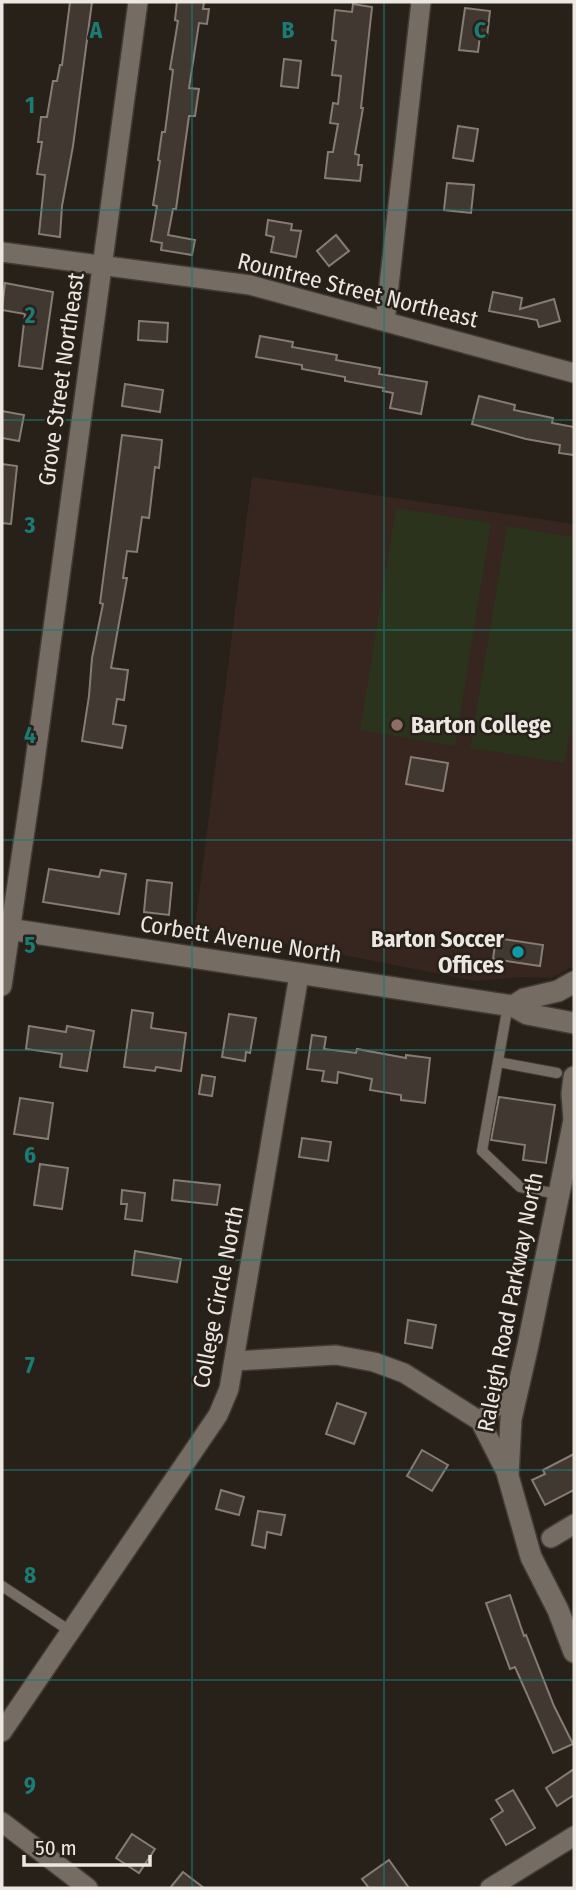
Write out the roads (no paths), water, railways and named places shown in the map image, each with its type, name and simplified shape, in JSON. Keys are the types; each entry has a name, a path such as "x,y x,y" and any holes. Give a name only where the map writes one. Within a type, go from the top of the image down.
{"street":[{"name":"Grove Street Northeast","path":"2,986 6,929 138,2"},
{"path":"385,321 421,2"},
{"name":"Rountree Street Northeast","path":"2,252 250,285 574,373"},
{"name":"Corbett Avenue North","path":"6,929 511,1006 527,1014 574,1021"},
{"name":"College Circle North","path":"2,1732 219,1415 229,1389 235,1361 299,975"},
{"path":"574,984 570,1002 574,1021"},
{"name":"Corbett Avenue North","path":"511,1006 524,999 558,991 574,984"},
{"name":"Raleigh Road Parkway North","path":"565,1075 572,1094 573,1130 511,1419 508,1476 531,1557 558,1611 574,1652"},
{"path":"235,1361 336,1354 404,1373 480,1421 508,1476"},
{"path":"480,1421 517,1388"},
{"path":"551,1538 574,1524"},
{"path":"2,1822 88,1888"},
{"path":"490,1888 574,1836"}],"lane":[{"path":"511,1006 482,1152 520,1187 558,1194"},
{"path":"498,1062 565,1075"},
{"path":"2,1586 70,1631"}],"place":[{"name":"Barton College","path":"397,725"},
{"name":"Barton Soccer Offices","path":"518,952"}]}
